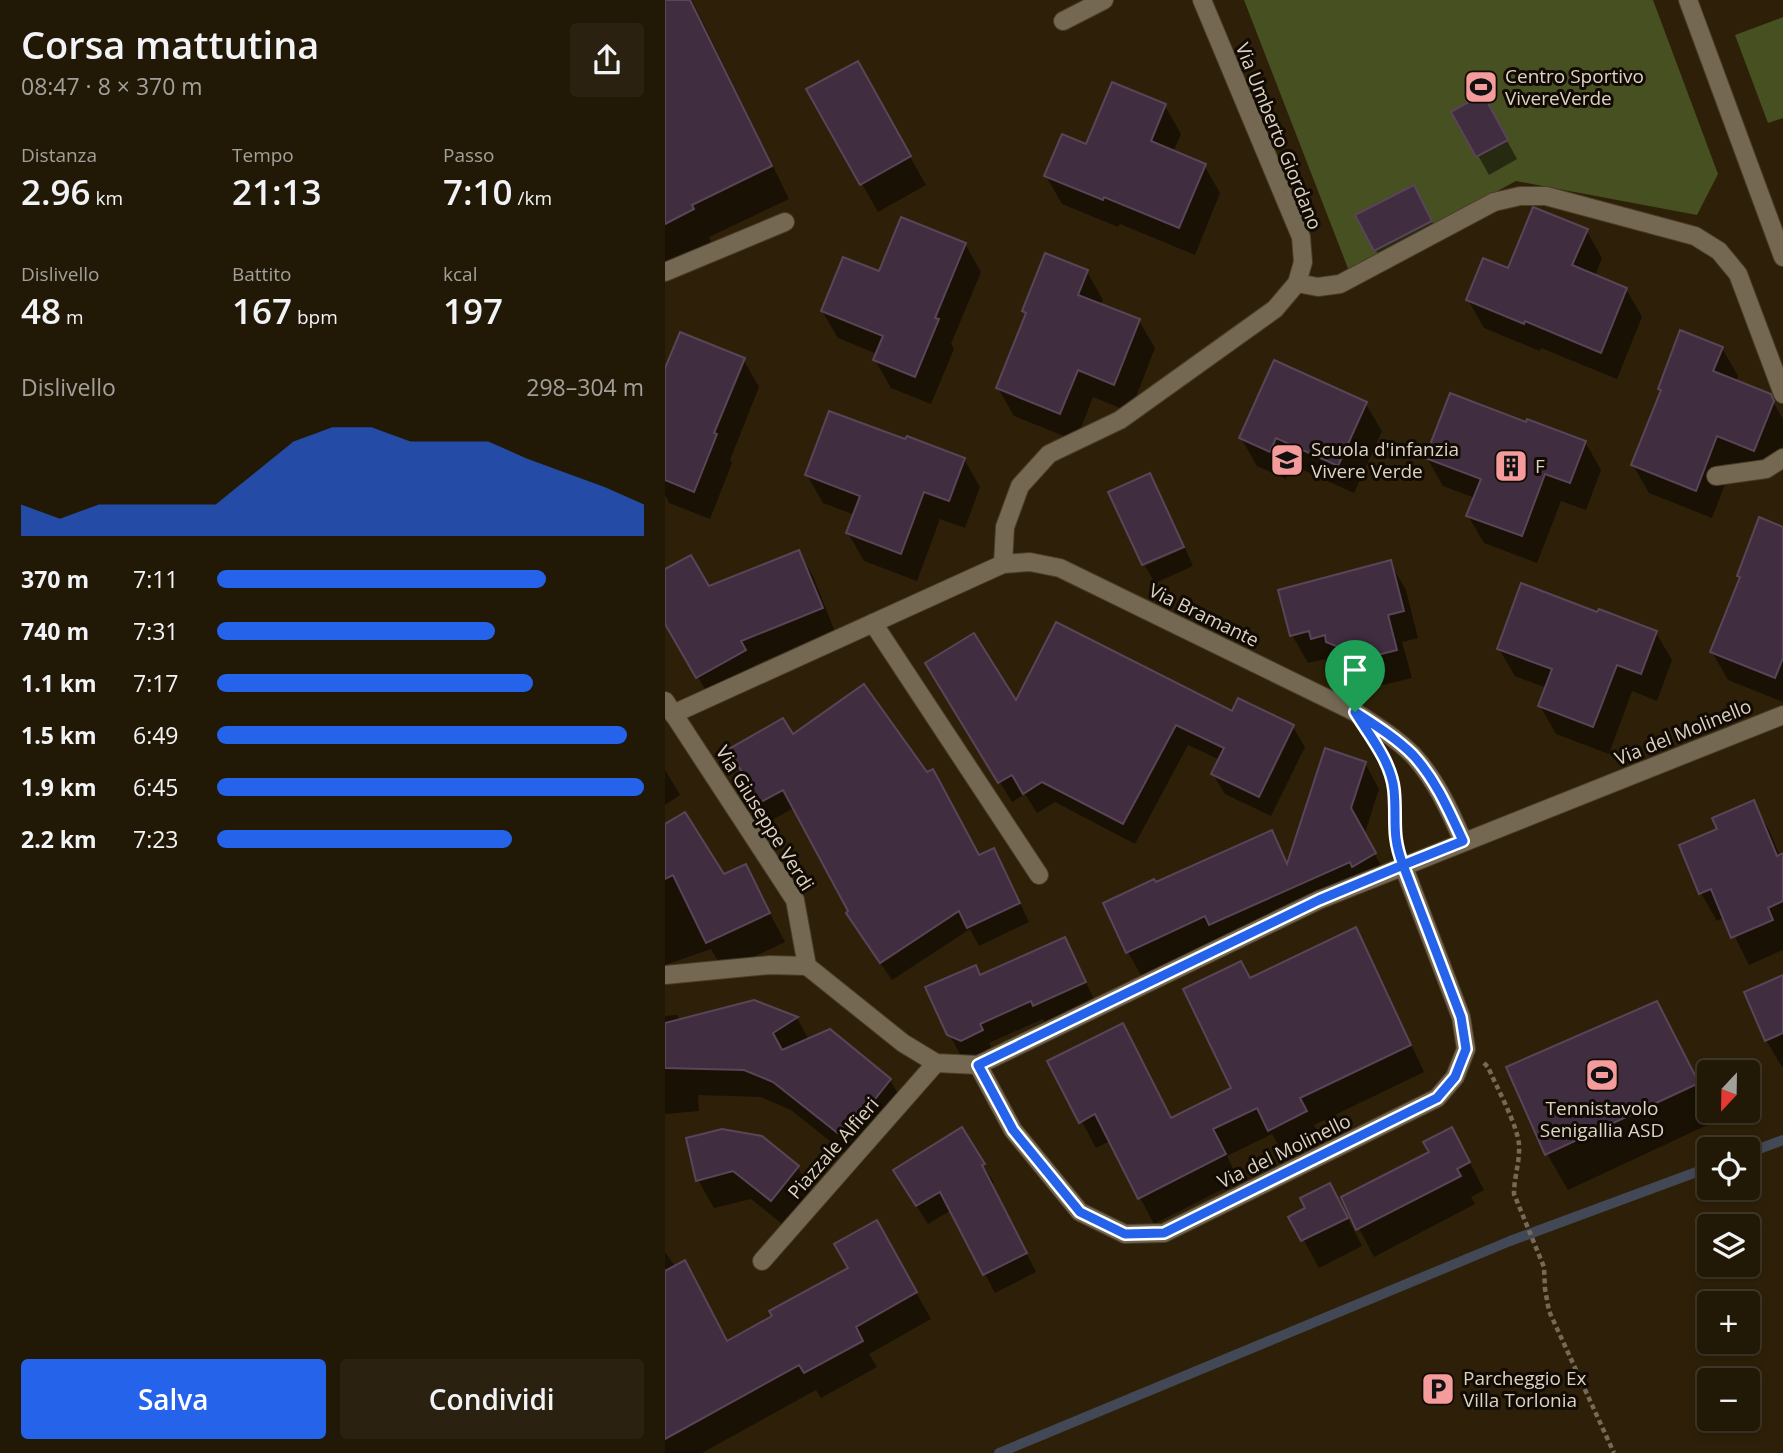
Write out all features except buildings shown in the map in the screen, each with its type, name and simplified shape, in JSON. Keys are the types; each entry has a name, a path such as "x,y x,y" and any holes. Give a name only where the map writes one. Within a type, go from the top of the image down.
{"street":[{"path":"1063,20 1104,0"},
{"name":"Via Umberto Giordano","path":"1202,0 1301,237 1303,262 1297,283"},
{"path":"1688,0 1783,257"},
{"path":"1003,564 1005,527 1020,486 1049,454 1120,420 1275,309 1297,283 1318,286 1340,284 1494,202 1520,196 1546,197 1695,236 1719,251 1738,274 1783,394"},
{"path":"665,272 785,222"},
{"path":"1716,476 1766,469 1783,458"},
{"name":"Via Bramante","path":"669,708 873,623 1003,564 1030,562 1060,568 1355,712 1385,732 1413,756 1442,794 1463,841"},
{"path":"873,623 1039,875"},
{"name":"Via Giuseppe Verdi","path":"669,708 795,900 807,966"},
{"name":"Via del Molinello","path":"936,1063 978,1065 1319,900 1783,715"},
{"path":"1403,865 1461,1017 1466,1049"},
{"path":"665,975 770,965 807,966 903,1043 936,1063"},
{"name":"Via del Molinello","path":"978,1065 1013,1130 1080,1212 1125,1234 1164,1233 1437,1098 1455,1077 1466,1049"},
{"name":"Piazzale Alfieri","path":"762,1261 936,1063"}],"path":[{"path":"1381,754 1394,788 1394,835 1403,865"},
{"path":"1466,1049 1488,1067 1519,1140 1520,1160 1514,1194 1544,1267 1549,1311 1614,1453"}],"green space":[{"name":"Centro Sportivo VivereVerde","path":"1244,0 1653,0 1718,174 1697,215 1516,181 1349,271"},
{"path":"1783,17 1783,118 1768,123 1735,35"}],"waterway":[{"path":"1760,1149 1783,1140"},
{"path":"999,1453 1510,1241 1697,1172"}],"place":[{"name":"Centro Sportivo VivereVerde","path":"1481,87"},
{"name":"Scuola d'infanzia Vivere Verde","path":"1287,460"},
{"name":"F","path":"1511,466"},
{"name":"Tennistavolo Senigallia ASD","path":"1602,1075"},
{"name":"Parcheggio Ex Villa Torlonia","path":"1438,1389"}],"route":[{"path":"1355,712 1385,732 1413,756 1442,794 1463,841 1403,865 1461,1017 1466,1049 1455,1077 1437,1098 1164,1233 1125,1234 1080,1212 1013,1130 978,1065 1319,900 1403,865 1394,835 1394,788 1387,765 1355,712"}]}
